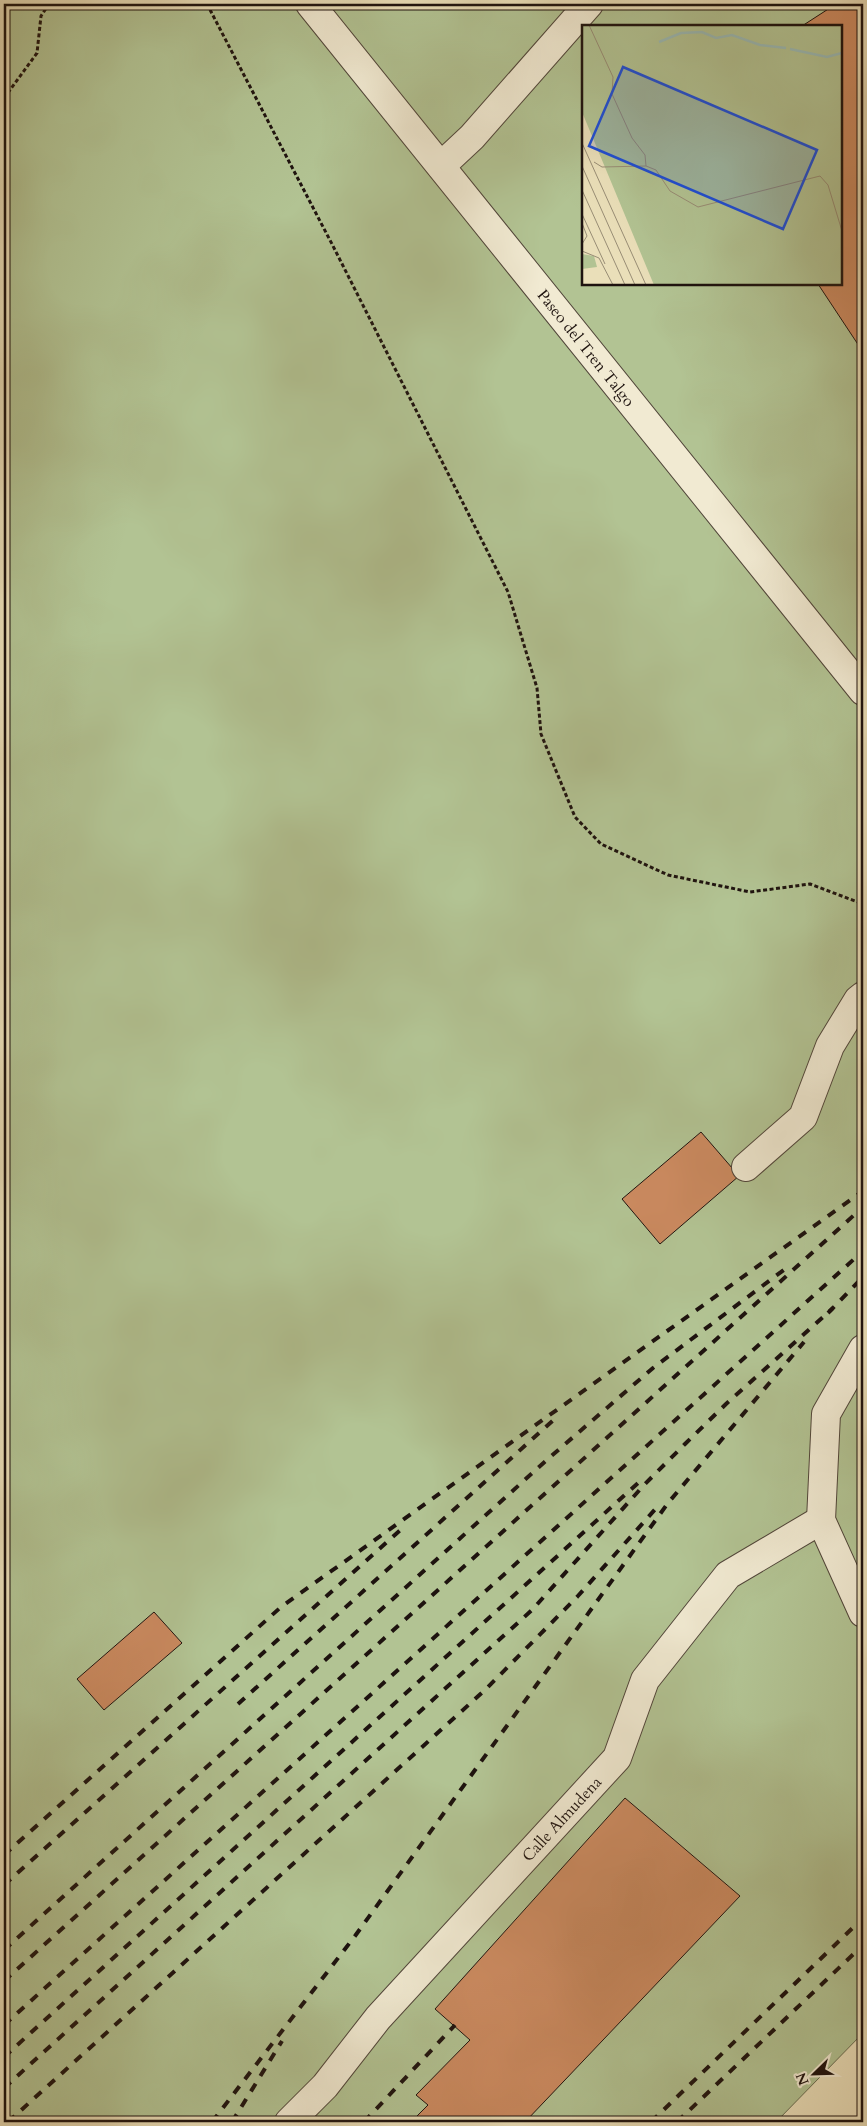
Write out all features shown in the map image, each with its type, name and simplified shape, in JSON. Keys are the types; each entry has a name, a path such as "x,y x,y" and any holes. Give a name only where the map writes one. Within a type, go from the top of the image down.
{"street":[{"name":"Paseo del Tren Talgo","path":"310,4 863,691"},
{"path":"441,166 472,138 589,4"},
{"path":"746,1167 803,1117 830,1046 858,1000 863,996"},
{"path":"863,1349 826,1414 821,1520 863,1613"},
{"name":"Calle Almudena","path":"289,2122 325,2086 378,2018 617,1758 645,1680 728,1575 821,1520"}],"path":[{"path":"4,98 37,53 41,16 49,4"},
{"path":"207,4 334,246 508,592 536,688 541,734 575,817 601,844 668,875 750,892 810,884 863,904"}],"green space":[{"path":"4,4 863,4 863,2033 776,2122 4,2122"}],"building":[{"path":"836,4 863,4 863,352 819,285 842,285 842,25 804,25"},
{"path":"701,1132 739,1176 660,1244 622,1199"},
{"path":"154,1612 182,1643 104,1710 77,1679"},
{"path":"625,1798 740,1896 525,2122 411,2122 428,2105 416,2095 470,2040 435,2009"}],"railway":[{"path":"4,1855 281,1607 863,1191"},
{"path":"4,1981 863,1207"},
{"path":"4,2025 863,1251"},
{"path":"4,1950 549,1458 653,1368 785,1269"},
{"path":"828,1313 863,1277"},
{"path":"4,2088 532,1610 644,1485 726,1404 833,1308"},
{"path":"212,2122 355,1936 668,1503 804,1342"},
{"path":"238,1704 558,1416"},
{"path":"4,2057 638,1483"},
{"path":"8,2122 485,1690 577,1597 659,1505"},
{"path":"4,1885 406,1525"},
{"path":"651,2122 863,1918"},
{"path":"677,2122 863,1945"},
{"path":"364,2122 455,2025"},
{"path":"232,2122 282,2041"}]}
